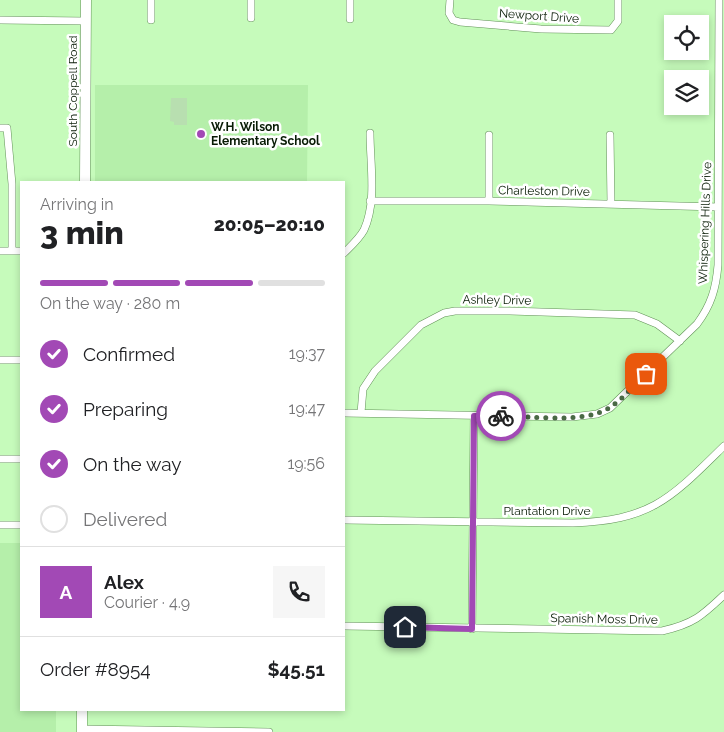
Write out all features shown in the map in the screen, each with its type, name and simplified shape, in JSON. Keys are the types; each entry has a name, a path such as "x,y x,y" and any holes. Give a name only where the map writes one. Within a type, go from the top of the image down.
{"street":[{"name":"South Coppell Road","path":"85,181 86,0"},
{"path":"151,0 151,20"},
{"path":"251,0 251,18"},
{"path":"350,0 350,19"},
{"name":"Newport Drive","path":"450,0 450,13 453,20 460,22 541,29 611,30 615,28 618,21 618,0"},
{"name":"Whispering Hills Drive","path":"345,413 474,416 572,416 597,414 610,408 697,324 714,296 718,266 721,128 721,29 719,0"},
{"path":"0,20 86,21"},
{"path":"4,128 12,184 12,251"},
{"path":"345,253 363,231 370,201 370,133"},
{"path":"489,135 490,201"},
{"path":"610,135 611,204"},
{"name":"Charleston Drive","path":"370,201 490,201 718,207"},
{"path":"0,251 20,251"},
{"name":"Ashley Drive","path":"361,414 363,389 374,371 421,325 444,313 456,311 501,311 635,315 657,324 680,341"},
{"path":"0,360 20,360"},
{"path":"472,629 474,416"},
{"name":"Plantation Drive","path":"345,520 573,523 603,522 631,517 662,503 685,484 724,446"},
{"path":"0,459 20,459"},
{"path":"0,525 20,525"},
{"name":"Spanish Moss Drive","path":"345,626 662,631 681,627 701,617 723,597"},
{"path":"82,711 82,731 269,732"}],"shaded area":[{"name":"W.H. Wilson Elementary School","path":"95,85 308,85 307,181 95,181"},
{"path":"171,98 187,98 187,125 174,125 174,122 170,121"},
{"path":"0,543 20,543 20,711 56,711 56,732 0,732"}],"way so far":[{"path":"501,416 589,416 597,414 610,408 646,374"}],"place":[{"name":"W.H. Wilson Elementary School","path":"201,134"}],"route":[{"path":"405,627 472,629 474,416 501,416"}]}
